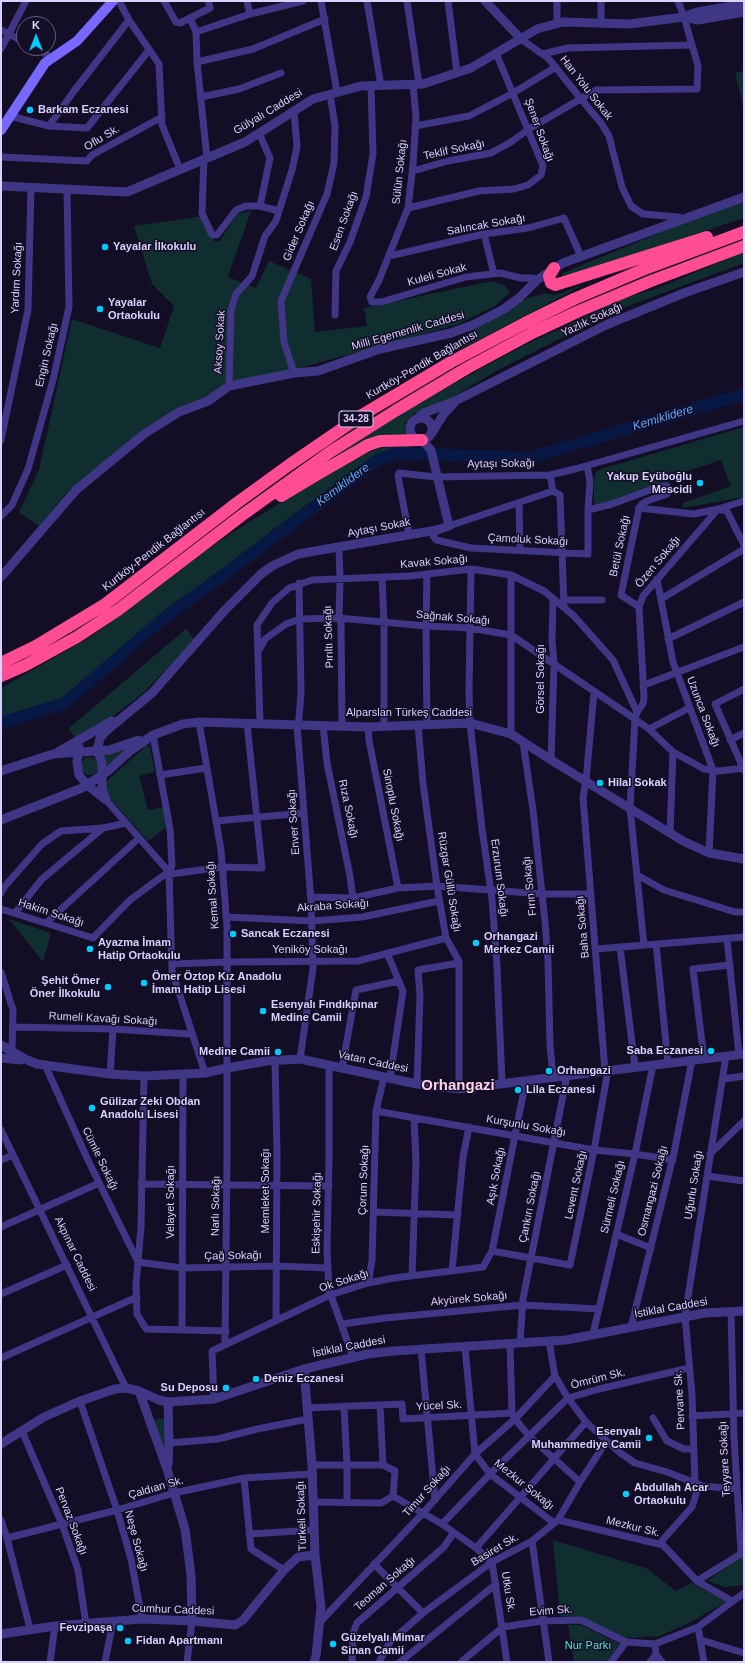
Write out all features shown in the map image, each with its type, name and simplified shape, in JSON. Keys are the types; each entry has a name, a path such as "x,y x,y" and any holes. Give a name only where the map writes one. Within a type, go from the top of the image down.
{"highway":[{"path":"554,268 549,276 551,283 555,285 744,225"},
{"name":"Kurtköy-Pendik Bağlantısı","path":"2,673 36,646 104,605 238,502 362,415 451,362 574,299 647,268 744,232"},
{"name":"Kurtköy-Pendik Bağlantısı","path":"2,673 26,665 70,641 118,610 240,516 360,432 461,372 526,337 579,311 651,281 744,246"},
{"path":"240,516 279,498 368,446 380,441 422,440"}],"main road":[{"path":"1,130 45,63 78,41 112,1"}],"street":[{"path":"1,49 26,1"},
{"path":"119,1 129,20 159,64 162,125 180,169"},
{"path":"164,1 176,22 180,23 210,8 208,1"},
{"path":"247,1 250,14"},
{"path":"268,1 270,9"},
{"path":"196,32 250,14 303,1"},
{"name":"Gider Sokağı","path":"294,373 284,342 281,301 327,194 334,163 334,93 325,19 321,1"},
{"path":"367,1 381,86"},
{"name":"Sülün Sokağı","path":"372,302 370,297 408,208 413,170 416,126 416,84 407,1"},
{"path":"448,1 457,73"},
{"path":"485,1 521,39"},
{"path":"557,1 557,23"},
{"path":"601,1 601,23"},
{"path":"542,54 568,48 692,45 678,1"},
{"path":"684,17 697,12 744,4"},
{"path":"684,17 698,20 744,12"},
{"name":"Gülyalı Caddesi","path":"1,186 127,192 245,142 314,99 361,86 416,84 457,73 471,68 537,29 557,23 629,24 684,17"},
{"path":"190,18 196,32 206,158 202,213 212,235 217,235 236,210 246,206 260,206 279,212"},
{"path":"198,62 253,49 325,19"},
{"path":"50,126 74,91 129,20"},
{"path":"1,30 16,37"},
{"name":"Han Yolu Sokak","path":"521,39 549,59 601,123 609,136 622,187 631,206 643,214 685,216"},
{"name":"Teklif Sokağı","path":"413,170 448,161 491,153 512,142 529,129 596,90 697,89 698,66 692,45"},
{"path":"10,116 50,126 87,128 149,50"},
{"name":"Şener Sokağı","path":"408,208 479,191 514,189 528,185 541,174 543,166 529,129 496,53"},
{"path":"416,126 469,116 513,93 556,67"},
{"path":"201,97 239,89 281,73"},
{"name":"Esen Sokağı","path":"335,315 336,271 350,242 366,197 373,154 371,86"},
{"name":"Aksoy Sokak","path":"229,386 231,310 236,294 252,276 265,236 276,221 279,212 292,170 297,147 294,111"},
{"name":"Oflu Sk.","path":"1,157 87,161 92,155 162,117"},
{"path":"259,133 270,158 260,206"},
{"name":"Yardım Sokağı","path":"1,440 28,310 31,187"},
{"name":"Engin Sokağı","path":"1,516 12,505 28,468 53,380 69,307 67,189"},
{"name":"Milli Egemenlik Caddesi","path":"534,280 554,268 580,257 744,194"},
{"name":"Milli Egemenlik Caddesi","path":"1,577 72,494 144,434 179,412 208,401 229,386 294,373 318,371 380,349 452,333 504,309 519,298 534,280 560,260 579,252 744,197"},
{"name":"Salıncak Sokağı","path":"388,256 484,234 528,228 564,218 579,252"},
{"path":"484,234 494,274"},
{"name":"Yazlık Sokağı","path":"418,418 424,413 455,402 606,325 684,292 744,272"},
{"name":"Kuleli Sokak","path":"372,302 381,302 466,277 500,273 534,280"},
{"name":"Yazlık Sokağı","path":"422,440 428,438 440,418 455,402"},
{"path":"431,450 422,440 415,438 410,433 410,426 418,418 422,418 428,420 432,426 432,433"},
{"path":"550,475 587,466 744,421"},
{"name":"Yazlık Sokağı","path":"432,433 433,444 431,450 436,477 449,526"},
{"path":"587,466 590,481 588,510"},
{"name":"Aytaşı Sokağı","path":"409,534 398,476 399,474 436,477 550,475 553,491"},
{"name":"Betül Sokağı","path":"588,510 612,504 658,487 667,486 669,489 667,494 647,501 639,508 621,595 639,607"},
{"path":"553,491 560,494 564,604 602,600"},
{"name":"Aytaşı Sokak","path":"144,702 225,610 261,574 272,566 298,554 339,548 382,538 437,530 553,491"},
{"path":"639,508 694,514 718,509 744,501"},
{"path":"520,503 520,550"},
{"path":"718,509 727,511 744,545"},
{"name":"Özen Sokağı","path":"639,607 643,596 718,509"},
{"name":"Çamoluk Sokağı","path":"437,530 432,536 436,540 471,548 563,554 588,554 588,510"},
{"name":"Pırıltı Sokağı","path":"339,548 342,725"},
{"path":"661,599 744,549"},
{"name":"Kavak Sokağı","path":"257,654 257,625 272,603 289,588 299,583 312,580 340,580 427,574 471,569 511,576 544,591 564,604 613,660 636,716"},
{"name":"Erzurum Sokağı","path":"471,569 469,692 470,724 492,899 497,966 502,1083"},
{"name":"Rüzgar Güllü Sokağı","path":"427,574 423,724 420,759 439,901 446,938 459,961 459,1088"},
{"path":"511,576 512,734"},
{"path":"382,577 384,622 384,726"},
{"name":"Uzunca Sokağı","path":"657,579 676,673 713,770 709,853"},
{"name":"Enver Sokağı","path":"299,583 301,692 299,719 297,725 312,921 312,960 300,1059"},
{"name":"Görsel Sokağı","path":"551,760 554,664 552,640 553,598"},
{"path":"668,639 744,602"},
{"path":"639,607 644,697 643,704 636,716 630,808 644,945"},
{"name":"Sağnak Sokağı","path":"257,654 265,639 286,624 300,620 339,618 426,626 470,628 511,635 594,692 636,716 674,752 704,769 713,770"},
{"path":"644,685 744,647"},
{"path":"257,654 260,724"},
{"path":"713,770 719,771 744,768 715,704 744,689"},
{"name":"Baha Sokağı","path":"594,692 586,781 582,797 606,1071"},
{"path":"1,771 53,754 144,702"},
{"path":"106,800 102,789 102,762 97,752 98,742 106,731 144,702"},
{"path":"649,729 689,708"},
{"name":"Alparslan Türkeş Caddesi","path":"103,775 138,745 153,735 183,724 200,722 342,725 368,727 423,724 470,724 512,734 551,760 683,841 709,853 744,859"},
{"name":"Kemal Sokağı","path":"200,722 206,768 216,820 226,917 227,1068"},
{"path":"247,724 256,817"},
{"name":"Rıza Sokağı","path":"323,725 327,763 346,854 353,898"},
{"name":"Sinoplu Sokağı","path":"368,727 368,740 398,888"},
{"path":"730,740 744,733"},
{"path":"53,754 97,752 117,748 153,735 170,829 172,865 169,873 172,970 205,1073"},
{"path":"86,736 80,744 78,752 77,769 79,775 87,785 106,800 169,873"},
{"name":"Fırın Sokağı","path":"523,742 533,810 542,894 548,962 550,1045 553,1077"},
{"path":"670,833 674,752"},
{"path":"160,774 206,768"},
{"path":"1,820 69,794 103,775"},
{"path":"216,820 304,813"},
{"name":"Hakim Sokağı","path":"1,909 93,938 130,900 164,875 169,873 222,867 262,868 256,817"},
{"path":"1,892 42,844 61,831 103,828 126,823"},
{"path":"15,913 42,879 103,828"},
{"path":"46,923 139,838"},
{"path":"637,876 664,890 735,912 744,912"},
{"path":"311,897 353,898 398,888 437,886 542,894 591,894"},
{"name":"Akraba Sokağı","path":"226,917 312,921 362,917 439,901"},
{"path":"596,949 744,937"},
{"name":"Yeniköy Sokağı","path":"172,964 312,960 358,961 446,938"},
{"path":"727,939 742,1054"},
{"path":"656,944 668,1063"},
{"path":"620,947 635,1067"},
{"name":"Çorum Sokağı","path":"368,1283 372,1261 376,1112 387,1078 403,991 387,953"},
{"path":"417,1084 420,996 418,970 459,963"},
{"path":"704,1059 693,968 730,965"},
{"path":"1,972 12,1010 14,1027 12,1052"},
{"path":"342,1068 356,990 399,981"},
{"name":"Rumeli Kavağı Sokağı","path":"14,1027 113,1028 192,1033"},
{"path":"110,1074 113,1028"},
{"name":"Vatan Caddesi","path":"1,1045 30,1062 110,1074 144,1076 183,1075 205,1073 227,1068 275,1061 300,1059 417,1084 459,1088 742,1054"},
{"name":"Uğurlu Sokağı","path":"685,1316 726,1056"},
{"path":"1,1058 30,1062"},
{"name":"Osmangazi Sokağı","path":"631,1327 673,1160 692,1060"},
{"name":"Memleket Sokağı","path":"275,1061 277,1186 276,1321"},
{"name":"Cümle Sokağı","path":"45,1065 99,1183 138,1262"},
{"name":"Eskişehir Sokağı","path":"329,1065 329,1290 353,1357"},
{"name":"Sürmeli Sokağı","path":"593,1334 635,1154 653,1065"},
{"name":"Narlı Sokağı","path":"225,1345 227,1068"},
{"name":"Levent Sokağı","path":"531,1258 570,1265 594,1150 606,1071"},
{"name":"Velayet Sokağı","path":"182,1330 183,1075"},
{"name":"Çankırı Sokağı","path":"520,1343 523,1304 531,1258 567,1075"},
{"path":"144,1076 141,1227 138,1262 137,1314 146,1329 226,1331"},
{"path":"723,1079 744,1076"},
{"name":"Aşık Sokağı","path":"492,1251 526,1080"},
{"name":"Kurşunlu Sokağı","path":"376,1112 594,1150 673,1160"},
{"path":"412,1276 416,1162 414,1118"},
{"path":"710,1154 744,1121"},
{"path":"452,1271 463,1157 469,1127"},
{"name":"Akpınar Caddesi","path":"1,1130 126,1388"},
{"path":"1,1160 13,1155"},
{"path":"707,1176 744,1181"},
{"path":"1,1227 99,1183"},
{"path":"141,1184 183,1186 329,1186"},
{"path":"374,1212 458,1215"},
{"path":"616,1234 651,1248"},
{"path":"492,1251 531,1258"},
{"name":"Ok Sokağı","path":"214,1399 212,1351 330,1294 368,1283 482,1267 492,1251"},
{"name":"Çağ Sokağı","path":"138,1262 182,1268 226,1266 328,1268"},
{"path":"1,1294 67,1264"},
{"path":"1,1358 137,1297"},
{"name":"Akyürek Sokağı","path":"342,1324 523,1304 599,1309"},
{"name":"İstiklal Caddesi","path":"1,1444 44,1417 80,1401 126,1388 139,1391 168,1402 214,1399 304,1369 353,1357 393,1351 566,1340 685,1316 705,1313 744,1311"},
{"name":"Teyyare Sokağı","path":"697,1581 743,1552 737,1489 733,1414 731,1312"},
{"name":"Pervane Sk.","path":"658,1544 692,1507 697,1484 685,1316"},
{"path":"550,1341 555,1376 568,1398 586,1422 606,1442 636,1463 666,1472 697,1484 737,1489"},
{"path":"510,1344 514,1416 529,1436 580,1482"},
{"path":"465,1347 475,1454"},
{"path":"421,1349 435,1500"},
{"name":"Ömrüm Sk.","path":"442,1524 490,1474 568,1398 689,1368"},
{"name":"Türkeli Sokağı","path":"304,1369 312,1470 315,1555 321,1607 316,1656 314,1662"},
{"name":"Timur Sokağı","path":"319,1623 424,1512 475,1454 555,1376"},
{"path":"139,1391 167,1469 185,1529 191,1574 192,1621 187,1662"},
{"name":"Neşe Sokağı","path":"80,1401 117,1510 131,1559 142,1619"},
{"path":"167,1469 169,1443 168,1402"},
{"name":"Yücel Sk.","path":"307,1408 402,1404 403,1419 471,1415 514,1416"},
{"path":"313,1502 380,1503 393,1496 395,1471 383,1465 380,1405"},
{"path":"344,1406 347,1502"},
{"path":"692,1416 744,1413"},
{"path":"653,1418 667,1441 673,1446 684,1449 694,1449"},
{"path":"169,1443 218,1439 257,1429 308,1419"},
{"path":"476,1548 586,1422"},
{"name":"Pervaz Sokağı","path":"22,1431 62,1524 78,1570 86,1624"},
{"name":"Basiret Sk.","path":"379,1662 390,1642 423,1613 492,1562 532,1541 556,1521 606,1442"},
{"name":"Mezkur Sokağı","path":"475,1454 490,1474 519,1498 556,1521"},
{"name":"Çaldıan Sk.","path":"7,1538 117,1510 174,1493 244,1478 347,1465 383,1465"},
{"path":"244,1478 251,1549 284,1570"},
{"name":"Utku Sk.","path":"393,1496 424,1512 476,1548 492,1562 503,1627 507,1662"},
{"path":"1,1520 30,1629"},
{"name":"Mezkur Sk.","path":"556,1521 663,1545 697,1581 732,1601"},
{"path":"249,1534 314,1530"},
{"name":"Teoman Sokağı","path":"352,1662 353,1633 358,1623 444,1547 452,1535 452,1532"},
{"path":"532,1541 542,1621 549,1662"},
{"name":"Cumhur Caddesi","path":"1,1634 55,1626 142,1619 192,1621 235,1625 243,1620 284,1570 298,1557 315,1555"},
{"path":"374,1564 423,1613"},
{"path":"400,1662 496,1584"},
{"path":"610,1662 626,1642 655,1644 698,1627 744,1593"},
{"name":"Evim Sk.","path":"503,1627 542,1621 581,1620 626,1642"},
{"path":"105,1662 113,1621"},
{"path":"50,1662 55,1626"},
{"path":"461,1662 470,1658 503,1627"},
{"path":"698,1627 704,1662"},
{"path":"700,1640 744,1653"},
{"path":"655,1644 656,1654 662,1662"},
{"path":"650,1662 656,1654"}],"green space":[{"path":"744,71 744,110 735,73"},
{"path":"744,199 744,218 560,277 563,273"},
{"path":"251,211 228,277 256,288 269,261 311,279 315,332 367,326 364,308 492,281 505,286 510,292 495,306 456,325 303,367 234,381 206,398 147,426 68,491 39,526 19,512 39,470 72,319 160,348 174,306 152,284 134,226 204,216 214,241 219,242 237,214"},
{"path":"744,252 744,263 612,312 498,370 442,403 415,413 405,423 406,435 373,437 318,467 411,407 521,347 624,298 656,289"},
{"path":"585,284 461,349 457,339 495,318 515,303 544,293 555,295"},
{"path":"744,427 744,497 683,508 683,503 731,486 721,460 667,478 668,482 594,508 594,478 596,472 601,469"},
{"path":"404,446 422,449 394,449 376,456 298,511 171,607 64,698 1,718 1,688 92,636 209,548 257,517 359,456 380,448"},
{"path":"186,629 195,640 143,693 108,720 75,739 69,728"},
{"path":"147,745 150,748 155,772 139,776 148,810 163,807 167,827 148,841 107,795 105,784"},
{"path":"126,748 108,767 103,754"},
{"path":"90,757 96,760 99,766 96,772 90,775 84,772 81,766 84,760"},
{"path":"9,919 51,933 43,962"},
{"path":"157,1419 164,1419 166,1449 162,1449 154,1423"},
{"path":"553,1540 646,1568 676,1591 691,1583 727,1601 691,1622 660,1636 627,1638 582,1618 560,1616"},
{"path":"744,1555 744,1585 725,1587 707,1581"},
{"name":"Nur Parkı","path":"568,1625 581,1625 620,1644 606,1662 574,1662"}],"waterway":[{"name":"Kemiklidere","path":"1,723 65,703 165,617 217,580 377,460 396,453 529,458 744,394"}],"place":[{"name":"Barkam Eczanesi","path":"30,110"},
{"name":"Yayalar İlkokulu","path":"105,247"},
{"name":"Yayalar Ortaokulu","path":"100,309"},
{"name":"Yakup Eyüboğlu Mescidi","path":"700,483"},
{"name":"Hilal Sokak","path":"600,783"},
{"name":"Sancak Eczanesi","path":"233,934"},
{"name":"Orhangazi Merkez Camii","path":"476,943"},
{"name":"Ayazma İmam Hatip Ortaokulu","path":"90,949"},
{"name":"Ömer Öztop Kız Anadolu İmam Hatip Lisesi","path":"144,983"},
{"name":"Şehit Ömer Öner İlkokulu","path":"108,987"},
{"name":"Esenyalı Fındıkpınar Medine Camii","path":"263,1011"},
{"name":"Saba Eczanesi","path":"711,1051"},
{"name":"Medine Camii","path":"278,1052"},
{"name":"Orhangazi","path":"549,1071"},
{"name":"Lila Eczanesi","path":"518,1090"},
{"name":"Gülizar Zeki Obdan Anadolu Lisesi","path":"92,1108"},
{"name":"Deniz Eczanesi","path":"256,1379"},
{"name":"Su Deposu","path":"226,1388"},
{"name":"Esenyalı Muhammediye Camii","path":"649,1438"},
{"name":"Abdullah Acar Ortaokulu","path":"626,1494"},
{"name":"Fevzipaşa","path":"120,1628"},
{"name":"Fidan Apartmanı","path":"128,1641"},
{"name":"Güzelyalı Mimar Sinan Camii","path":"333,1644"}],"district":[{"name":"Orhangazi","path":"458,1086"}]}
